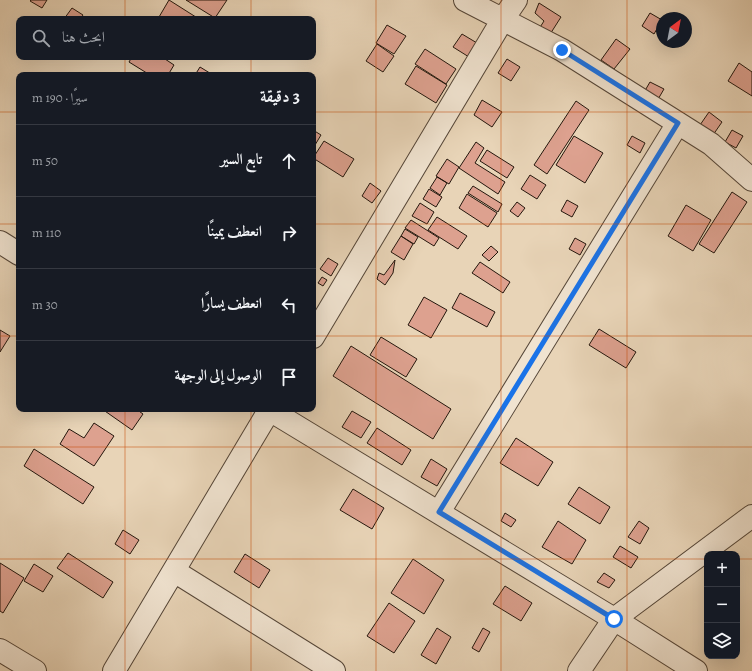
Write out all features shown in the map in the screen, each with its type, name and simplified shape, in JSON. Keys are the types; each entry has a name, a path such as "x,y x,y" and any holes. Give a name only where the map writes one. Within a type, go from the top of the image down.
{"street":[{"path":"466,0 562,50 678,123 711,144 752,180"},
{"path":"316,332 502,19 516,0"},
{"path":"439,512 678,123"},
{"path":"0,242 16,252"},
{"path":"114,671 267,412"},
{"path":"274,412 614,619 696,671"},
{"path":"579,671 614,619 752,516"},
{"path":"174,571 334,671"},
{"path":"0,650 35,671"}],"building":[{"path":"47,0 42,8 30,1"},
{"path":"169,0 194,16 160,16"},
{"path":"186,0 227,0 216,16 212,16"},
{"path":"539,3 561,17 547,39 537,32 544,21 535,13"},
{"path":"72,8 83,15 82,16 66,16"},
{"path":"650,13 656,16 656,30 654,34 642,26"},
{"path":"387,25 406,36 394,54 376,43"},
{"path":"462,34 477,43 469,57 453,47"},
{"path":"616,39 630,49 614,69 601,60"},
{"path":"377,44 394,56 383,72 366,61"},
{"path":"425,49 456,69 446,84 415,64"},
{"path":"507,59 520,67 511,81 498,73"},
{"path":"130,60 166,60 174,65 170,72 145,72 129,62"},
{"path":"739,63 752,72 752,96 728,81"},
{"path":"416,66 447,85 436,103 405,84"},
{"path":"200,67 208,72 197,72"},
{"path":"650,82 664,89 657,101 643,94"},
{"path":"482,100 502,112 492,127 474,115"},
{"path":"576,101 589,110 547,174 534,165"},
{"path":"709,112 722,122 713,135 700,125"},
{"path":"732,130 743,136 736,148 725,142"},
{"path":"316,132 321,135 316,143"},
{"path":"574,136 603,153 585,183 556,165"},
{"path":"632,136 645,143 640,153 627,145"},
{"path":"324,141 354,159 343,177 316,160 316,153"},
{"path":"476,142 484,148 475,163 505,182 498,194 459,168"},
{"path":"487,150 514,167 507,178 480,161"},
{"path":"447,159 459,167 449,184 436,176"},
{"path":"530,175 546,185 537,199 521,189"},
{"path":"437,177 447,183 440,195 430,188"},
{"path":"370,183 381,191 372,203 362,196"},
{"path":"473,186 502,204 498,212 468,193"},
{"path":"429,189 442,197 436,207 423,199"},
{"path":"732,192 747,202 714,253 699,244"},
{"path":"467,194 497,213 488,227 459,208"},
{"path":"567,200 578,206 572,217 561,211"},
{"path":"517,202 525,208 518,217 510,211"},
{"path":"420,203 434,212 427,224 412,216"},
{"path":"686,205 711,220 693,251 668,236"},
{"path":"437,217 467,236 458,249 428,230"},
{"path":"411,220 439,238 434,246 405,228"},
{"path":"405,229 418,237 414,244 401,236"},
{"path":"401,236 413,244 404,260 391,252"},
{"path":"575,238 586,244 580,255 569,249"},
{"path":"491,246 498,252 489,261 482,255"},
{"path":"328,258 338,264 331,276 320,269"},
{"path":"395,260 393,273 385,285 377,279 379,273 384,275"},
{"path":"480,262 510,282 503,293 472,273"},
{"path":"322,277 327,280 323,286 318,283"},
{"path":"460,293 495,312 487,327 452,308"},
{"path":"424,297 447,310 431,338 408,325"},
{"path":"599,329 636,352 626,368 589,345"},
{"path":"0,330 10,336 0,352"},
{"path":"381,337 417,359 406,377 370,355"},
{"path":"351,346 451,409 433,439 333,376"},
{"path":"352,411 371,422 361,438 342,427"},
{"path":"106,412 140,412 143,414 132,430"},
{"path":"94,423 114,436 94,466 60,444 69,429 84,438"},
{"path":"377,428 411,450 402,465 367,443"},
{"path":"516,438 553,462 538,486 500,463"},
{"path":"34,449 94,487 83,504 24,466"},
{"path":"431,459 447,469 437,486 421,477"},
{"path":"579,487 610,507 600,524 568,504"},
{"path":"353,489 384,508 372,529 340,510"},
{"path":"505,513 516,520 511,527 501,521"},
{"path":"558,521 586,540 572,564 542,547"},
{"path":"639,521 649,528 640,544 628,537"},
{"path":"123,530 139,540 130,554 115,544"},
{"path":"620,546 638,557 631,568 613,557"},
{"path":"68,553 113,582 103,598 57,568"},
{"path":"245,554 270,570 259,588 234,572"},
{"path":"413,559 444,580 424,614 391,593"},
{"path":"0,563 24,578 3,613 0,611"},
{"path":"34,564 53,576 43,592 24,581"},
{"path":"604,573 615,580 609,588 597,582"},
{"path":"505,586 532,603 521,621 493,604"},
{"path":"389,603 415,621 394,653 367,636"},
{"path":"437,628 451,637 436,664 421,655"},
{"path":"483,628 490,632 479,652 472,648"}],"route":[{"path":"562,50 678,123 439,512 614,619"}]}
